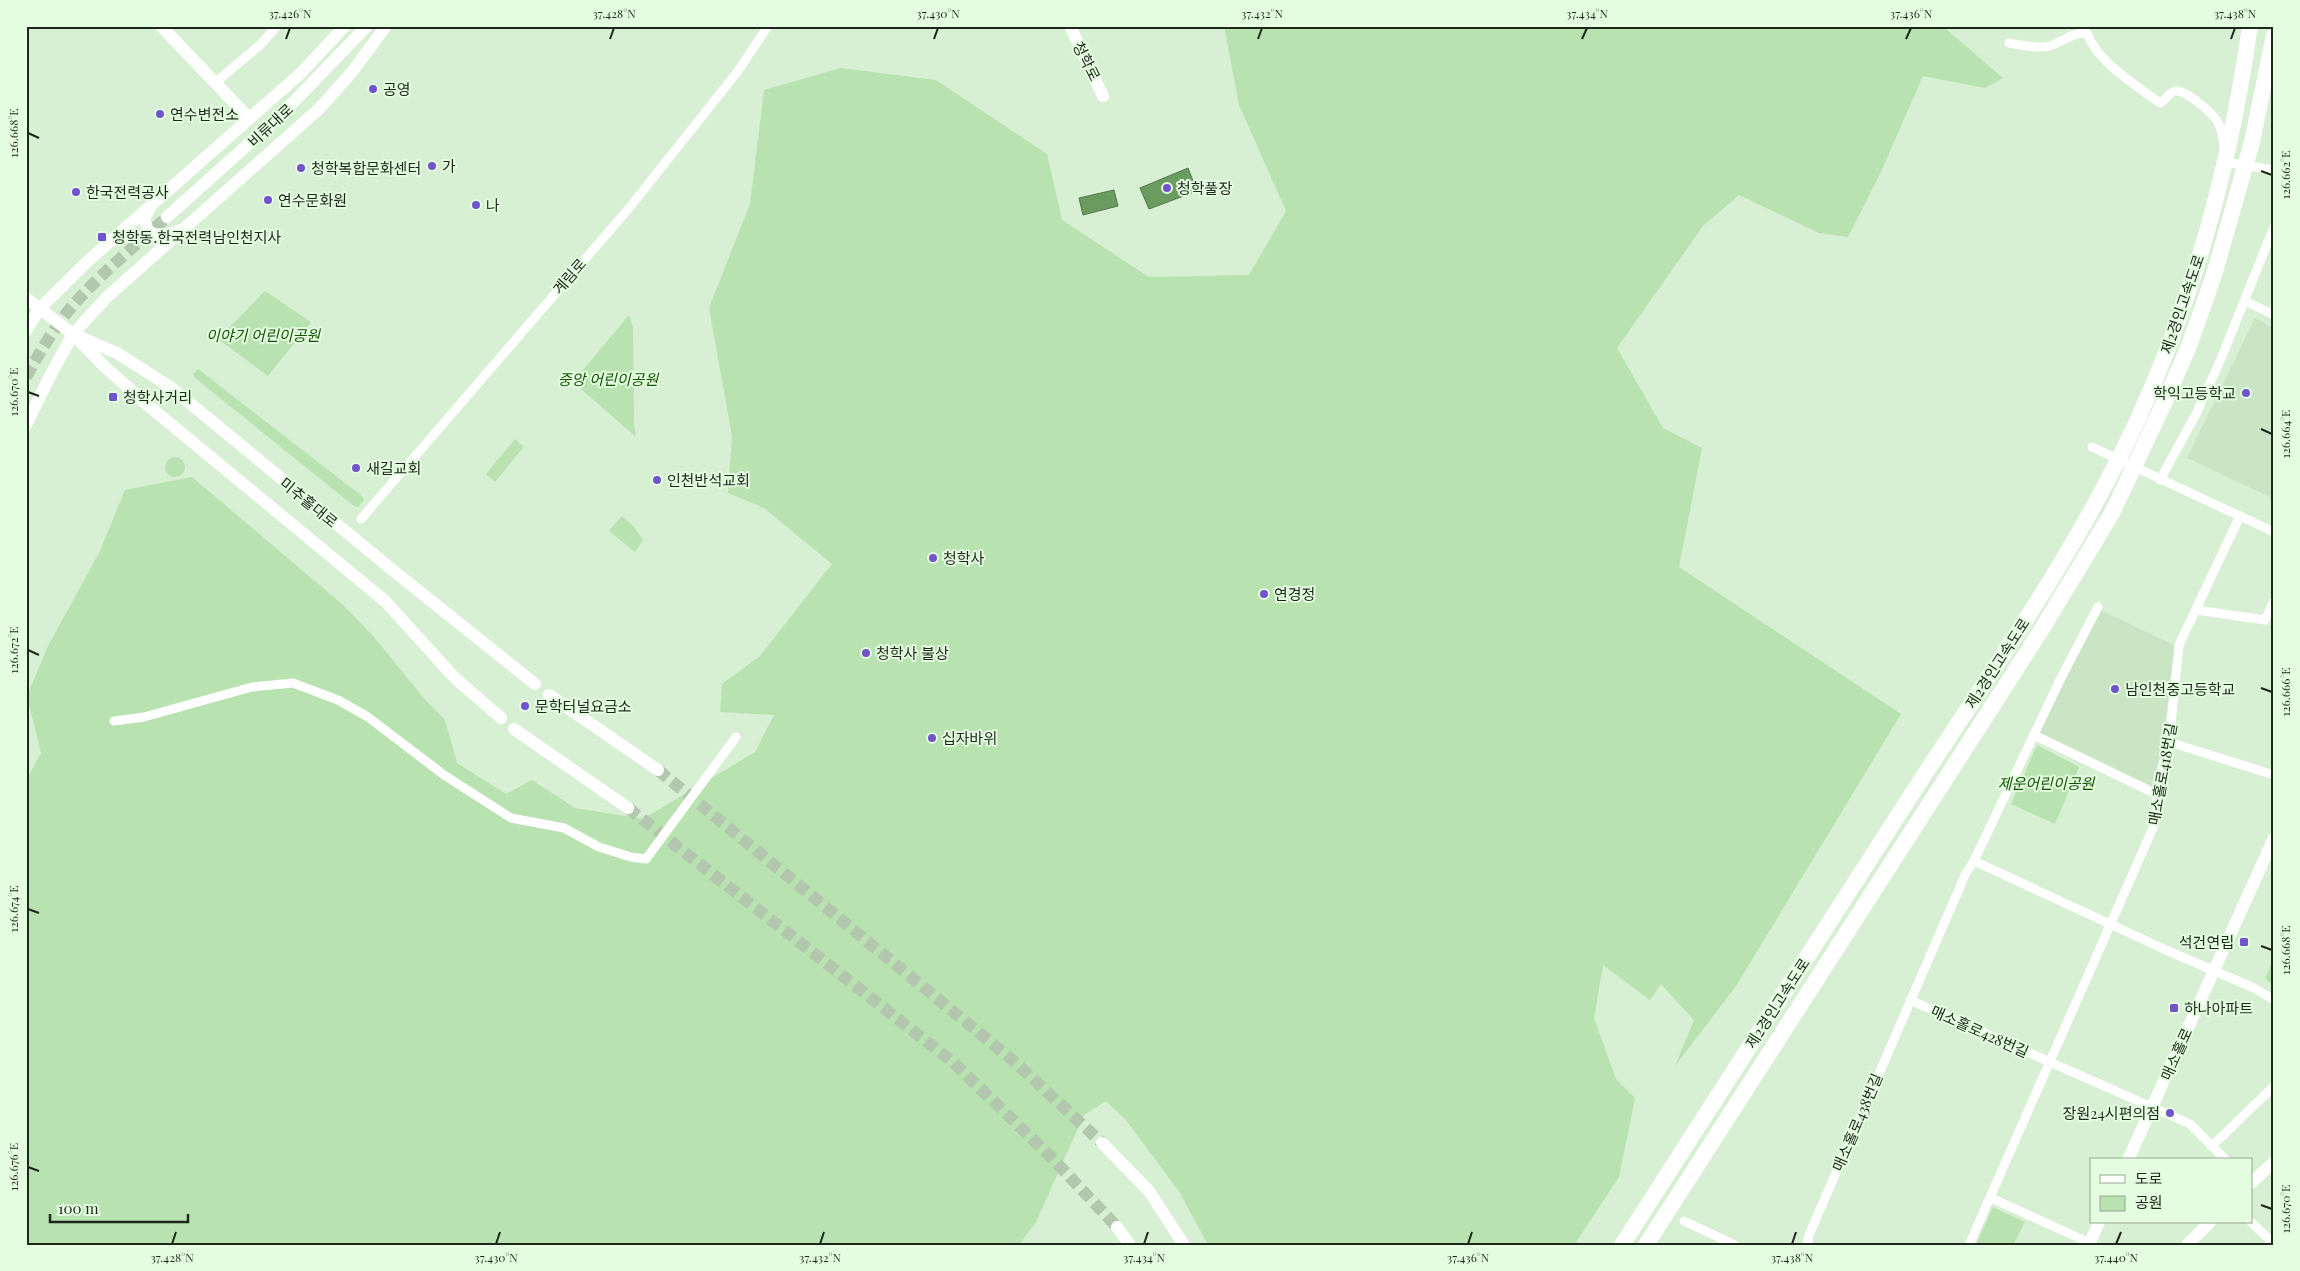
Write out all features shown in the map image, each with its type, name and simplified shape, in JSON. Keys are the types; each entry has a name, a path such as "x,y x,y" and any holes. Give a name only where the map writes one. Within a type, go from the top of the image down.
{"highway":[{"name":"제2경인고속도로","path":"1622,1245 2066,553 2111,474 2138,420 2184,304 2223,175 2250,26"},
{"name":"제2경인고속도로","path":"1646,1245 2085,560 2112,513 2141,454 2192,337 2234,209 2252,142 2274,35"}],"main road":[{"path":"161,26 249,118"},
{"path":"26,331 40,308 88,260 152,206 300,74 345,26"},
{"name":"비류대로","path":"167,217 281,115 367,26"},
{"path":"28,422 73,334 108,296 187,228 319,109 352,72 386,26"},
{"name":"청학로","path":"1070,26 1103,96"},
{"path":"152,206 144,218 148,231 154,235 162,235 187,228"},
{"name":"미추홀대로","path":"26,298 73,334 104,366 144,402 385,602 455,678 501,718"},
{"name":"미추홀대로","path":"73,334 117,353 168,386 535,684"},
{"path":"26,402 30,410 28,422"},
{"path":"549,695 658,770"},
{"path":"514,729 628,808"},
{"name":"매소홀로","path":"2129,1158 2274,838"},
{"path":"1102,1143 1149,1190 1184,1245"},
{"path":"2252,1182 2274,1162"},
{"path":"2090,1244 2098,1224"},
{"path":"2186,1245 2208,1224"},
{"path":"1116,1227 1130,1245"}],"street":[{"path":"215,83 261,44 277,26"},
{"name":"계림로","path":"361,519 630,207 738,71 768,26"},
{"path":"2009,43 2024,46 2046,46 2067,37 2087,33 2090,41 2119,73 2160,103 2170,94 2177,91 2184,92 2203,106 2220,125 2226,162 2274,170"},
{"path":"2160,480 2196,414 2245,301 2274,227"},
{"path":"2245,301 2274,315"},
{"path":"2092,447 2274,532"},
{"name":"매소홀로418번길","path":"2050,1062 2153,828 2156,814 2156,794 2169,742 2180,645 2240,516"},
{"path":"2196,610 2265,620 2274,601"},
{"name":"매소홀로438번길","path":"1807,1245 1809,1235 1966,873 1974,861 2060,680 2098,607"},
{"path":"114,720 144,717 252,687 293,683 338,700 368,717 444,775 511,818 564,828 600,847 631,857 646,859 736,737"},
{"path":"2034,735 2156,794"},
{"path":"2169,742 2274,775"},
{"path":"1974,861 2254,988 2274,1000"},
{"name":"매소홀로428번길","path":"1910,1000 2190,1124 2224,1158"},
{"path":"1969,1245 2050,1062"},
{"path":"2212,1146 2274,1086"},
{"path":"1991,1198 2090,1244"},
{"path":"1684,1221 1735,1245"},
{"path":"2252,1223 2274,1244"}],"shaded area":[{"path":"1188,168 1197,191 1149,209 1140,188"},
{"path":"1114,190 1118,206 1083,215 1079,198"},
{"name":"학익고등학교","path":"2255,318 2274,328 2274,499 2187,458"},
{"name":"남인천중고등학교","path":"2099,609 2175,646 2163,740 2152,786 2039,732"}],"green space":[{"path":"1224,26 1948,26 1946,29 2003,78 1985,88 1923,76 1879,176 1848,237 1819,233 1739,195 1703,226 1617,348 1663,428 1702,448 1679,567 1901,714 1736,986 1675,1066 1694,1020 1661,984 1650,1000 1603,965 1594,1018 1616,1079 1635,1098 1619,1177 1574,1245 1208,1245 1180,1193 1126,1120 1106,1101 1084,1115 1036,1222 1019,1245 26,1245 26,780 41,753 27,696 48,646 99,553 125,490 192,477 344,606 374,637 422,696 445,720 457,763 506,794 532,780 575,808 643,819 755,752 774,715 720,712 722,684 760,656 832,564 764,508 728,493 732,436 709,308 750,204 764,90 841,68 936,80 1047,154 1062,220 1149,277 1249,275 1286,211 1239,105"},
{"name":"이야기 어린이공원","path":"265,291 311,322 268,376 218,339"},
{"name":"중앙 어린이공원","path":"629,315 633,328 634,424 636,437 573,382"},
{"path":"198,369 363,497 364,500 358,507 354,506 195,378 193,374"},
{"path":"515,439 523,446 522,449 495,482 486,474"},
{"path":"171,457 179,457 185,463 185,471 179,477 171,477 165,471 165,463"},
{"path":"622,516 635,528 643,540 635,552 609,531"},
{"name":"제운어린이공원","path":"2037,745 2079,767 2055,824 2011,804"},
{"path":"2274,958 2274,987 2265,978"},
{"path":"1993,1207 2025,1222 2013,1245 1976,1245"}],"tunnel":[{"path":"26,377 52,333 73,306 112,266 167,217"},
{"path":"658,770 1016,1063 1102,1143"},
{"path":"628,808 954,1063 1051,1157 1117,1227"}],"place":[{"name":"공영","path":"373,89"},
{"name":"연수변전소","path":"160,114"},
{"name":"가","path":"432,166"},
{"name":"청학복합문화센터","path":"301,168"},
{"name":"청학풀장","path":"1167,188"},
{"name":"한국전력공사","path":"76,192"},
{"name":"연수문화원","path":"268,200"},
{"name":"나","path":"476,205"},
{"name":"청학동.한국전력남인천지사","path":"102,237"},
{"name":"학익고등학교","path":"2246,393"},
{"name":"청학사거리","path":"113,397"},
{"name":"새길교회","path":"356,468"},
{"name":"인천반석교회","path":"657,480"},
{"name":"청학사","path":"933,558"},
{"name":"연경정","path":"1264,594"},
{"name":"청학사 불상","path":"866,653"},
{"name":"남인천중고등학교","path":"2115,689"},
{"name":"문학터널요금소","path":"525,706"},
{"name":"십자바위","path":"932,738"},
{"name":"석건연립","path":"2244,942"},
{"name":"하나아파트","path":"2174,1008"},
{"name":"장원24시편의점","path":"2170,1113"}]}
